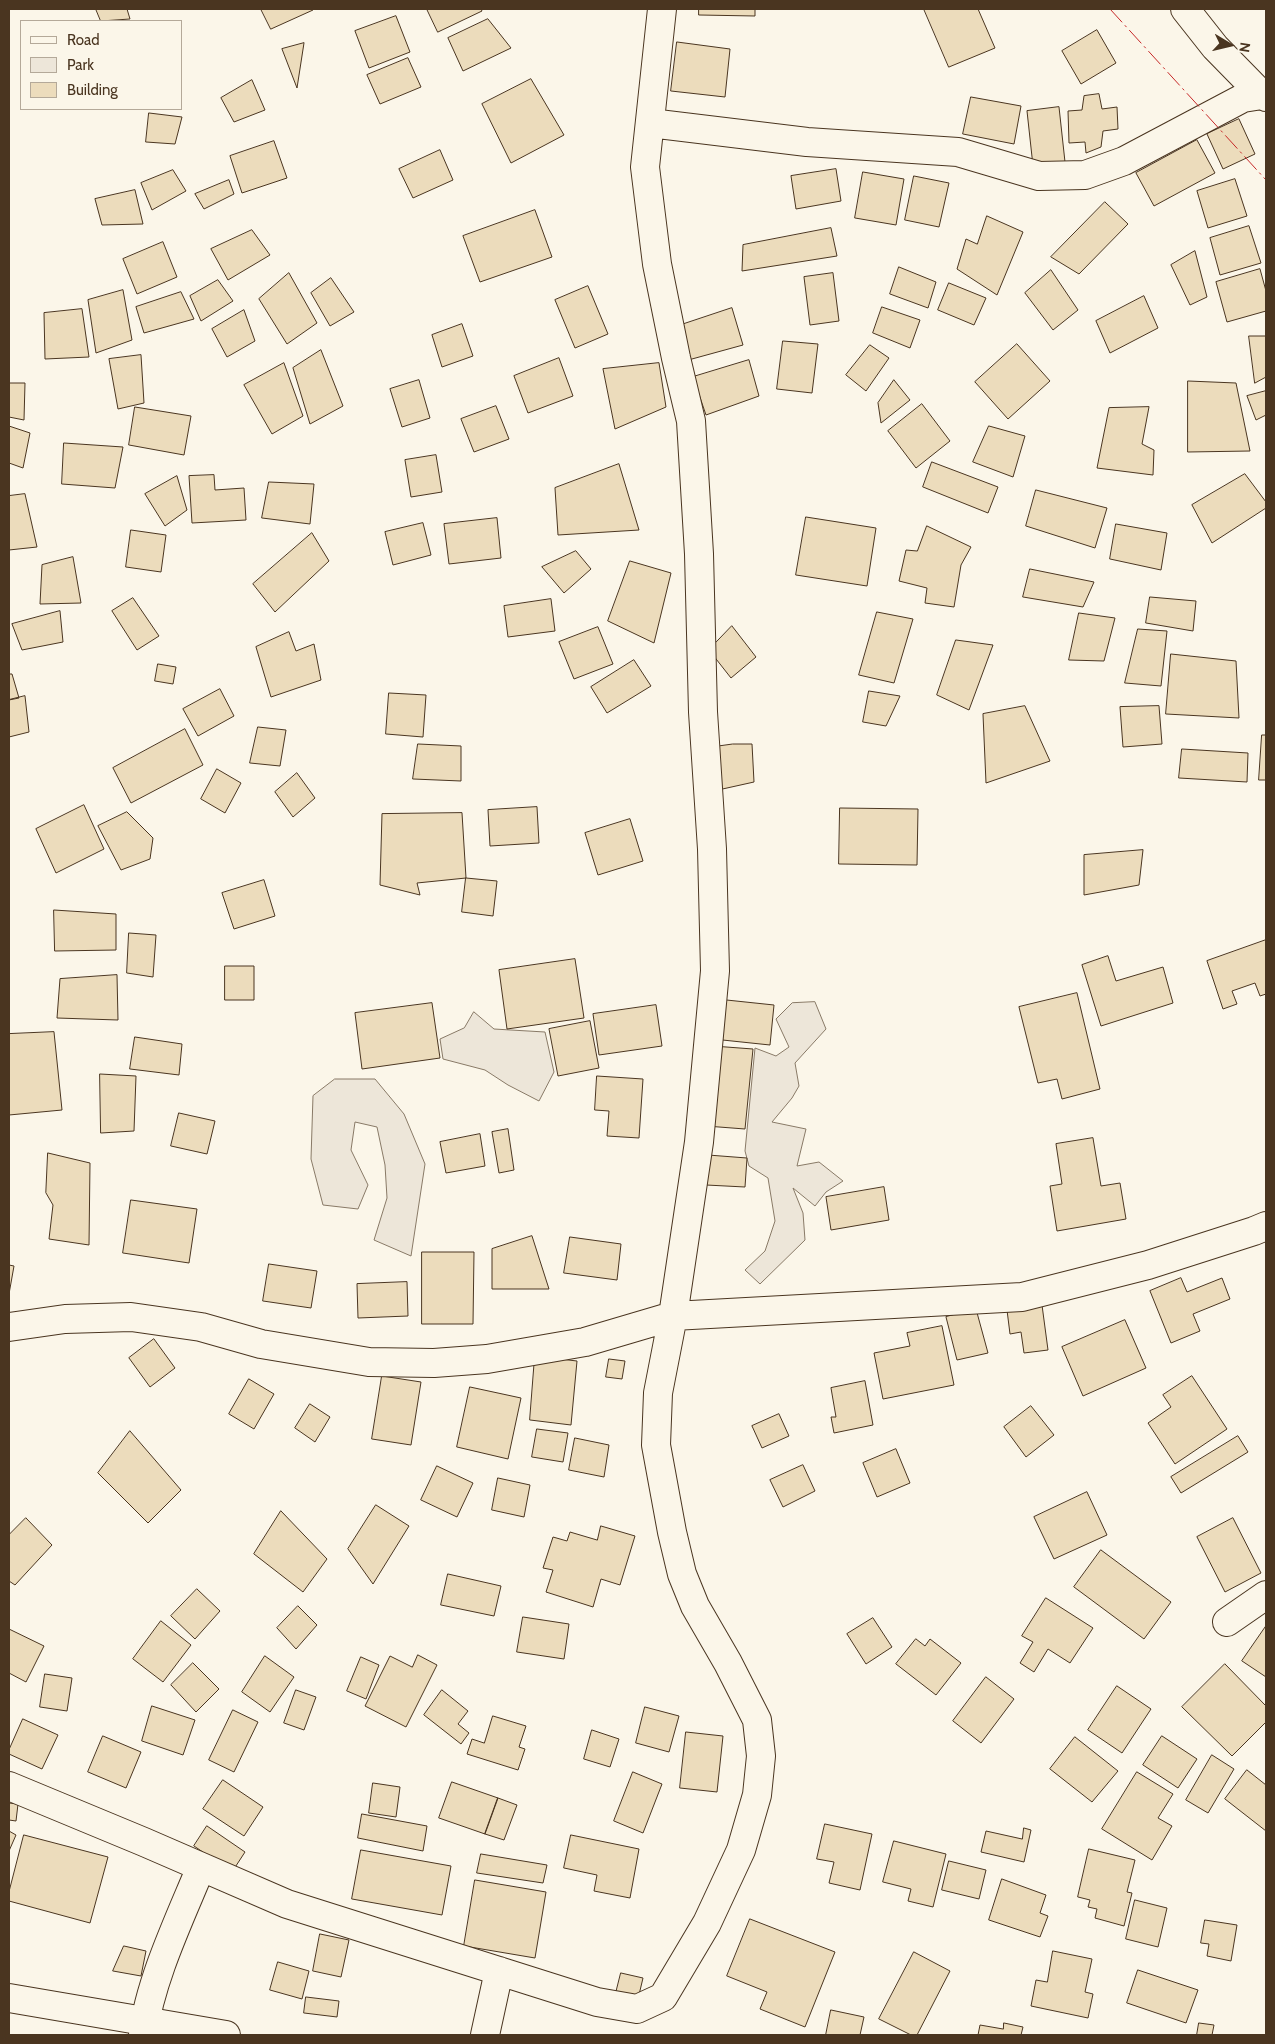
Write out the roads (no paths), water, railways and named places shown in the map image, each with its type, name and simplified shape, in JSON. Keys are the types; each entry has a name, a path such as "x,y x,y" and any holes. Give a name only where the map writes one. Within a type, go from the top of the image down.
{"street":[{"path":"9,1786 287,1904 597,2002 637,2009 663,1997 707,1923 742,1850 757,1795 761,1756 757,1720 728,1663 695,1606 682,1574 672,1532 656,1445 658,1393 673,1316 699,1142 716,971 712,848 702,712 699,554 692,421 676,358 657,264 645,167 662,9"},
{"path":"1185,9 1215,47 1264,96"},
{"path":"650,123 807,142 958,152 1040,176 1085,175 1124,161 1243,98 1264,96"},
{"path":"9,1327 65,1319 131,1317 201,1327 262,1344 369,1362 434,1364 487,1359 585,1342 673,1316 1022,1297 1148,1266 1266,1226"},
{"path":"1227,1622 1266,1595"},
{"path":"144,2029 156,1983 201,1867"},
{"path":"485,2035 499,1972"},
{"path":"9,1998 144,2029 226,2035"}]}
